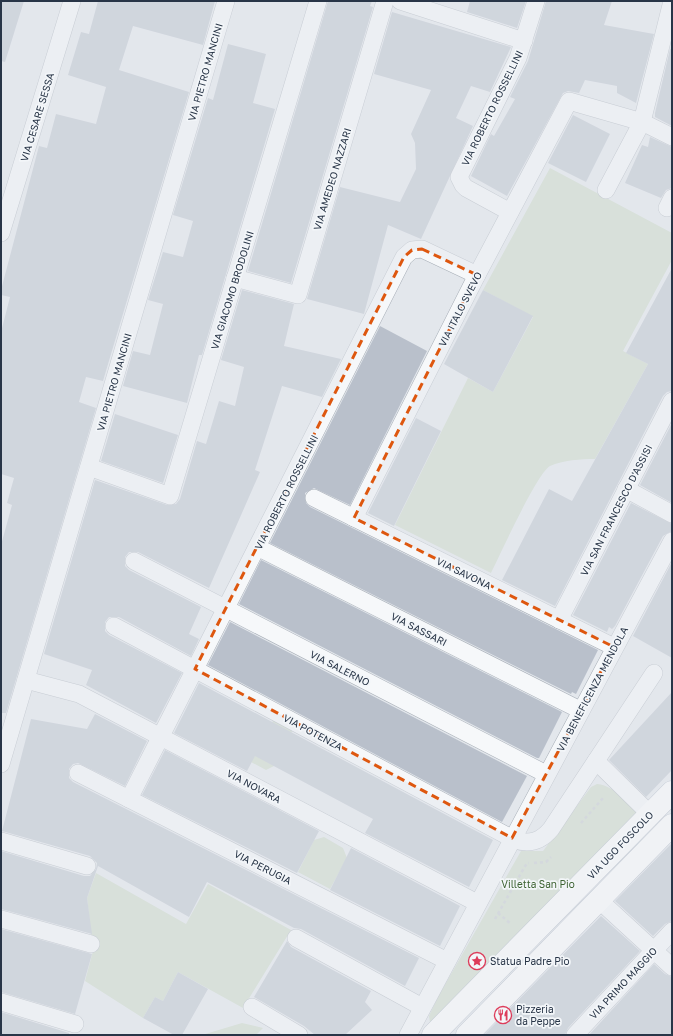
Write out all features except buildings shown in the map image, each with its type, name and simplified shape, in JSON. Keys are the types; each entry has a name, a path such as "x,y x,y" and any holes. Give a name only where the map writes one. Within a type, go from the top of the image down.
{"main road":[{"name":"VIA UGO FOSCOLO","path":"433,1035 672,792"},
{"path":"467,1035 672,825"}],"street":[{"name":"VIA CESARE SESSA","path":"1,233 72,1"},
{"name":"VIA PIETRO MANCINI","path":"1,764 226,1"},
{"name":"VIA GIACOMO BRODOLINI","path":"89,467 170,496 318,1"},
{"name":"VIA AMEDEO NAZZARI","path":"235,278 298,294 385,1"},
{"path":"400,1 524,41"},
{"name":"VIA ROBERTO ROSSELLINI","path":"510,212 466,188 459,177 518,58 536,1"},
{"path":"606,190 642,122 672,1"},
{"name":"VIA ITALO SVEVO","path":"354,518 477,275 569,101 642,122"},
{"path":"642,122 672,137"},
{"name":"VIA ROBERTO ROSSELLINI","path":"129,799 404,257 412,250 422,249 477,275"},
{"name":"VIA SAN FRANCESCO D'ASSISI","path":"559,620 672,401"},
{"path":"626,489 672,514"},
{"name":"VIA SAVONA","path":"314,498 614,647"},
{"name":"VIA BENEFICENZA MENDOLA","path":"408,1035 580,710 672,541"},
{"name":"VIA SASSARI","path":"257,547 580,710"},
{"name":"VIA SALERNO","path":"134,561 546,774"},
{"name":"VIA POTENZA","path":"114,626 512,838 526,842 541,840 553,826 654,673"},
{"name":"VIA NOVARA","path":"26,680 79,694 477,903"},
{"path":"596,761 650,814"},
{"name":"VIA PERUGIA","path":"78,773 447,961"},
{"path":"1,841 87,866"},
{"path":"599,900 672,967"},
{"path":"1,918 91,944"},
{"name":"VIA PRIMO MAGGIO","path":"575,1035 672,931"},
{"path":"296,938 422,1008"},
{"path":"1,1002 75,1024"},
{"path":"252,1007 299,1035"}],"path":[{"path":"576,828 606,794"},
{"path":"494,919 527,864 546,862 552,856"},
{"path":"498,912 514,926"}],"highlighted area":[{"path":"422,249 477,275 354,518 614,647 512,838 195,669 404,257 412,250"}],"green space":[{"path":"550,168 672,233 672,260 623,351 648,364 595,459 561,462 550,466 544,472 528,498 491,573 395,525 468,378 493,392 533,317 483,290"},
{"path":"274,719 295,726 274,766 266,770 251,762"},
{"name":"Villetta San Pio","path":"597,784 617,793 629,803 644,820 432,1035 429,1016 438,997 521,851 543,851 591,787"},
{"path":"324,837 343,848 347,858 330,889 298,872 314,840"},
{"path":"96,873 186,924 208,884 291,930 243,1008 178,972 163,1001 155,997 143,1018 85,981 93,951 87,898"},
{"path":"242,1023 263,1028 256,1035 202,1035"}],"place":[{"name":"Statua Padre Pio","path":"477,961"},
{"name":"Pizzeria da Peppe","path":"503,1015"}]}
